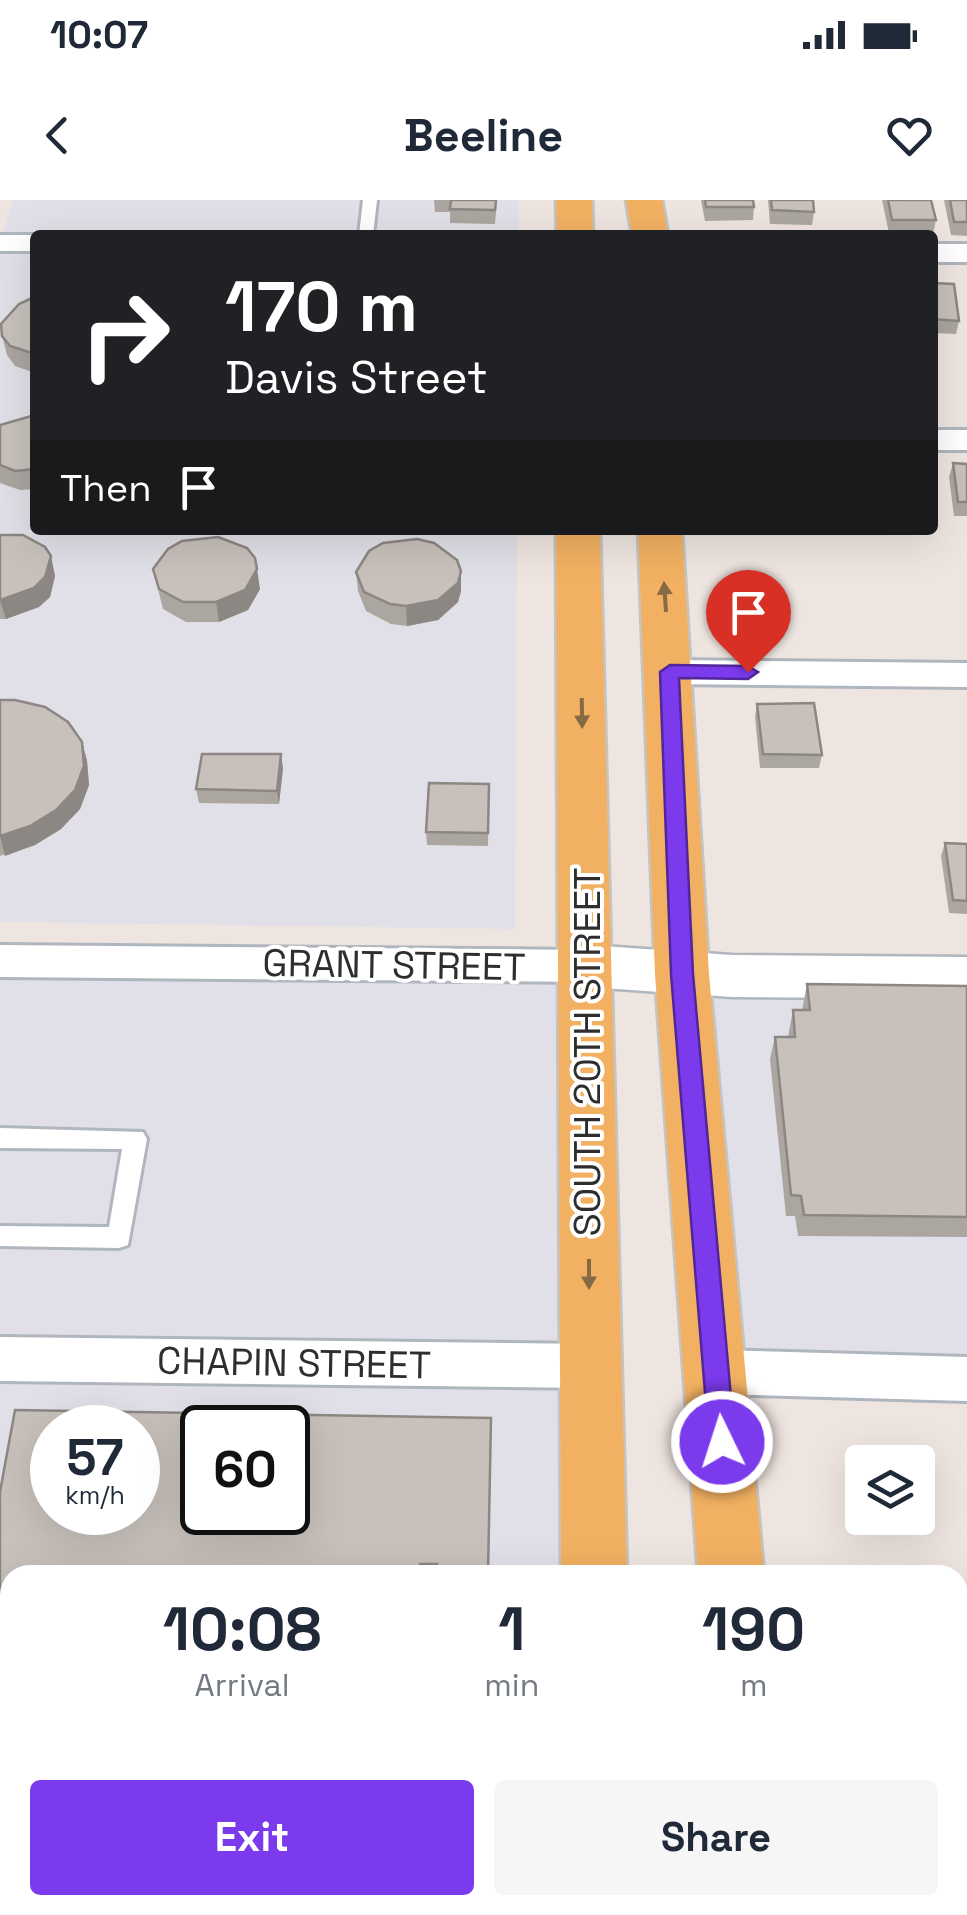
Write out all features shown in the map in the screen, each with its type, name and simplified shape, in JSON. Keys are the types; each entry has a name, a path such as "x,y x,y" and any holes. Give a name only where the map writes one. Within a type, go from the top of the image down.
{"main road":[{"path":"574,200 575,230"},
{"path":"644,200 649,230"},
{"name":"SOUTH 20TH STREET","path":"578,535 588,966 594,1565"},
{"path":"660,535 682,974 731,1565"}],"street":[{"path":"0,243 30,243"},
{"path":"938,253 967,253"},
{"path":"938,440 967,440"},
{"path":"670,672 967,675"},
{"name":"GRANT STREET","path":"0,961 588,966 682,974 967,978"},
{"name":"CHAPIN STREET","path":"0,1359 589,1366"},
{"path":"716,1372 967,1379"}],"lane":[{"path":"367,230 370,200"},
{"path":"0,1138 135,1140 119,1238 0,1236"}],"shaded area":[{"path":"13,200 519,200 519,230 30,230 30,535 517,535 515,929 0,922 0,239"},
{"path":"0,966 582,969 588,1565 0,1565"},
{"path":"967,977 967,1368 708,1355 685,980"}],"building":[{"path":"451,200 496,200 495,210 450,209"},
{"path":"705,200 753,200 754,207 706,207"},
{"path":"771,200 813,200 814,212 772,210"},
{"path":"888,200 931,200 936,220 892,220"},
{"path":"950,200 967,200 967,222 954,222"},
{"path":"938,283 954,284 959,321 938,319"},
{"path":"30,299 30,352 10,346 2,336 1,324 19,304"},
{"path":"30,416 30,470 15,471 0,465 0,425"},
{"path":"953,463 967,464 967,502 958,502"},
{"path":"0,535 23,535 45,547 51,556 45,577 34,588 0,600"},
{"path":"218,537 247,548 255,558 257,569 245,590 216,602 183,602 159,589 153,569 168,549 182,541"},
{"path":"417,539 434,543 457,560 461,571 458,583 438,600 406,606 390,604 364,592 356,572 369,551 383,543"},
{"path":"0,700 45,707 68,722 82,742 84,766 75,790 56,810 30,826 0,836"},
{"path":"814,703 822,755 763,754 757,704"},
{"path":"202,754 281,754 277,791 196,789"},
{"path":"429,783 489,784 488,833 426,832"},
{"path":"945,843 967,844 967,901 953,900"},
{"path":"807,984 967,986 967,1217 804,1215 801,1196 791,1195 775,1037 795,1037 793,1010 810,1010"},
{"path":"15,1410 30,1410 30,1535 160,1535 160,1412 180,1413 180,1535 310,1535 310,1415 491,1418 488,1565 0,1565 0,1492"}],"route":[{"path":"722,1442 682,974 670,672 748,672"}]}
